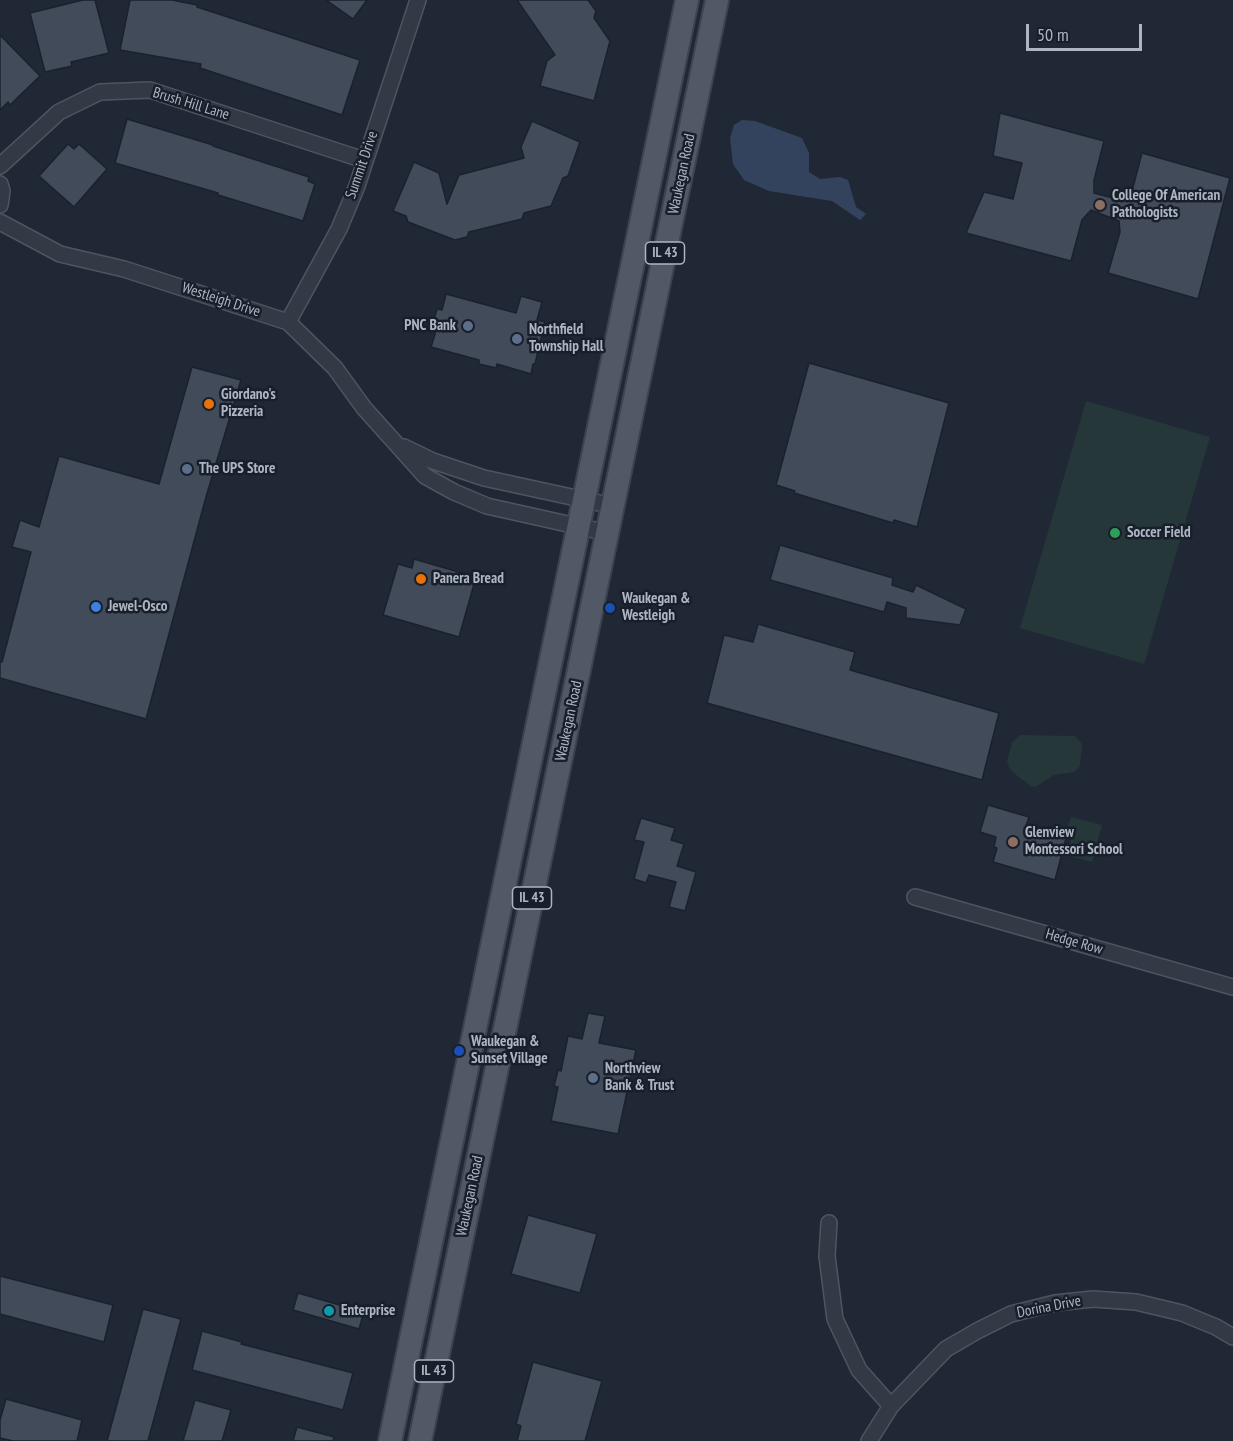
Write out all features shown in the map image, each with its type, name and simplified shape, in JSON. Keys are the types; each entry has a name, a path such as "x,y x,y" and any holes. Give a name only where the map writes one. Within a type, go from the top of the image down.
{"main road":[{"name":"Waukegan Road","path":"390,1441 687,0"},
{"name":"Waukegan Road","path":"420,1441 717,0"},
{"path":"507,875 536,881"}],"street":[{"name":"Summit Drive","path":"288,322 339,229 357,186 418,0"},
{"name":"Brush Hill Lane","path":"0,166 59,112 100,92 150,90 364,160"},
{"path":"0,184 2,190 0,205"},
{"name":"Westleigh Drive","path":"0,222 60,254 124,269 288,322 335,369 364,408 425,476 487,506 608,533"},
{"name":"Westleigh Drive","path":"398,445 433,461 484,478 613,506"},
{"name":"Hedge Row","path":"915,897 1233,987"},
{"path":"829,1223 827,1256 836,1319 860,1370 891,1406"},
{"name":"Dorina Drive","path":"869,1441 891,1406 946,1349 1011,1314 1055,1303 1093,1299 1136,1302 1182,1313 1216,1327 1233,1337"}],"shaded area":[{"name":"Soccer Field","path":"1086,401 1210,437 1144,664 1020,628"},
{"path":"1020,735 1075,736 1082,744 1080,766 1074,772 1054,775 1032,787 1011,771 1007,761 1012,743"},
{"path":"1071,817 1102,825 1092,862 1066,855 1072,837 1065,835"}],"water":[{"path":"742,120 755,121 802,138 809,153 809,172 820,179 840,177 848,180 856,207 866,214 860,220 832,201 769,191 744,180 733,164 730,138 734,125"}],"building":[{"path":"83,0 95,0 109,53 71,62 72,66 45,72 30,13"},
{"path":"130,0 172,0 197,5 197,7 360,60 342,115 200,68 201,64 120,50"},
{"path":"326,0 367,0 353,19"},
{"path":"517,0 588,0 596,11 594,18 610,41 594,101 540,86 547,61 555,55"},
{"path":"0,35 40,76 10,105 8,102 0,110"},
{"name":"College Of American Pathologists","path":"1000,113 1104,141 1094,180 1094,193 1124,201 1132,191 1142,153 1230,178 1198,299 1108,273 1120,232 1119,221 1091,210 1082,220 1071,261 966,233 984,192 1013,199 1022,163 993,156"},
{"path":"127,119 309,177 308,181 315,184 303,221 115,163"},
{"path":"532,121 580,142 568,176 563,178 551,206 524,213 522,219 469,232 467,237 455,240 408,222 406,216 393,211 414,162 439,173 447,204 459,175 524,158 521,147"},
{"path":"68,144 74,149 79,144 107,169 74,207 39,176"},
{"path":"446,294 516,313 521,296 542,302 537,320 545,322 531,374 497,364 496,368 479,364 479,360 431,347 436,331 431,330 437,309 442,310"},
{"path":"809,363 949,403 917,527 894,520 893,523 794,493 795,491 776,485"},
{"name":"Jewel-Osco","path":"192,367 241,380 206,497 146,719 0,678 0,662 2,662 31,552 12,547 20,520 39,527 59,456 159,484"},
{"path":"780,545 893,578 892,585 913,592 916,585 966,609 960,625 906,618 906,608 887,602 884,612 770,580"},
{"path":"414,559 476,577 459,637 383,615 398,564 412,568"},
{"path":"758,624 855,652 850,670 999,713 982,780 707,703 724,635 753,642"},
{"name":"Glenview Montessori School","path":"988,805 1029,817 1026,826 1066,838 1055,880 993,862 997,848 994,847 996,837 980,832"},
{"path":"641,818 675,828 671,840 684,844 677,866 696,872 685,911 669,907 676,882 649,875 646,883 634,879 644,842 634,840"},
{"name":"Northview Bank & Trust","path":"588,1013 605,1016 599,1043 636,1050 618,1134 551,1121 558,1087 554,1086 558,1070 561,1071 568,1036 582,1039"},
{"path":"528,1215 597,1234 580,1293 511,1274"},
{"path":"0,1276 113,1305 104,1342 0,1314"},
{"name":"Enterprise","path":"298,1293 364,1312 359,1329 293,1310"},
{"path":"143,1309 181,1319 148,1441 107,1441"},
{"path":"202,1331 242,1342 241,1344 353,1373 343,1410 192,1370"},
{"path":"533,1362 602,1381 585,1441 517,1441 521,1426 516,1424"},
{"path":"6,1399 82,1420 77,1441 13,1441 0,1438 0,1420"},
{"path":"195,1400 231,1410 222,1441 183,1441"},
{"path":"297,1427 334,1437 333,1441 293,1441"}],"place":[{"name":"College Of American Pathologists","path":"1100,205"},
{"name":"PNC Bank","path":"468,326"},
{"name":"Northfield Township Hall","path":"517,339"},
{"name":"Giordano's Pizzeria","path":"209,404"},
{"name":"The UPS Store","path":"187,469"},
{"name":"Soccer Field","path":"1115,533"},
{"name":"Panera Bread","path":"421,579"},
{"name":"Jewel-Osco","path":"96,607"},
{"name":"Waukegan & Westleigh","path":"610,608"},
{"name":"Glenview Montessori School","path":"1013,842"},
{"name":"Waukegan & Sunset Village","path":"459,1051"},
{"name":"Northview Bank & Trust","path":"593,1078"},
{"name":"Enterprise","path":"329,1311"}]}
